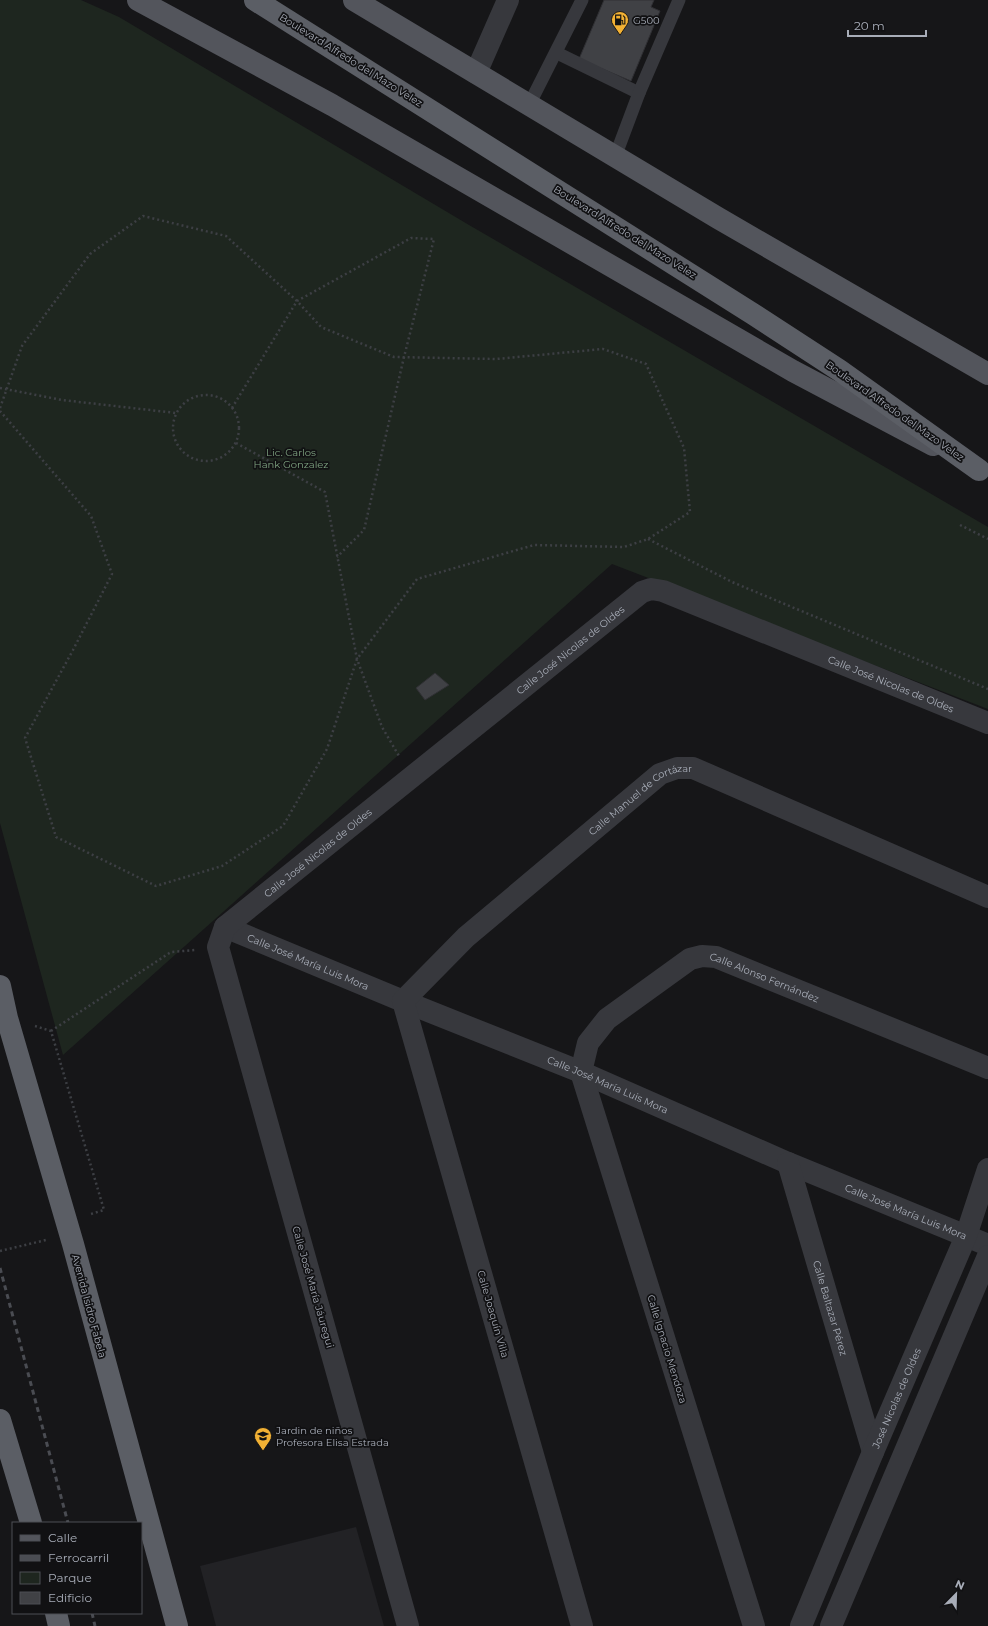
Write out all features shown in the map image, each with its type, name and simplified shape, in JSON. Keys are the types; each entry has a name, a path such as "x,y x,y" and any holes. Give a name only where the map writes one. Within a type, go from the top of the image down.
{"highway":[{"name":"Boulevard Alfredo del Mazo Velez","path":"255,0 703,281 839,370 984,473"},
{"name":"Avenida Isidro Fabela","path":"0,986 7,1018 73,1244 177,1626"},
{"path":"0,1420 30,1522"},
{"path":"56,1614 59,1626"}],"main road":[{"path":"138,0 332,106 793,371 984,473"},
{"path":"354,0 615,157 988,374"}],"street":[{"path":"476,73 508,0"},
{"name":"Calle José Nicolas de Oldes","path":"225,927 642,592 650,590 663,591 988,723"},
{"name":"Calle Manuel de Cortázar","path":"403,1001 466,937 660,774 677,768 693,768 988,897"},
{"path":"218,947 225,927"},
{"name":"Calle José María Luis Mora","path":"225,927 403,1001 581,1072 788,1163 988,1245"},
{"name":"Calle José María Jáuregui","path":"218,947 408,1626"},
{"name":"Calle Alonso Fernández","path":"581,1072 588,1043 607,1019 690,959 702,956 716,957 988,1068"},
{"name":"Calle Joaquín Villa","path":"403,1001 582,1626"},
{"name":"Calle Ignacio Mendoza","path":"581,1072 754,1626"},
{"name":"Calle Baltazar Pérez","path":"788,1163 873,1452"},
{"name":"José Nicolas de Oldes","path":"801,1626 873,1452 966,1236 988,1168"},
{"path":"831,1626 988,1256"}],"lane":[{"path":"529,105 557,53 582,0"},
{"path":"615,157 639,93 679,0"},
{"path":"557,53 639,93"}],"path":[{"path":"143,216 226,236 297,301 321,327 394,357 404,357 496,359 603,349 646,364 684,448 690,512 648,539 624,547 534,545 417,579 357,659 327,749 283,826 222,866 156,886 56,837 25,738 112,574 91,516 0,409 22,346 90,254 143,216"},
{"path":"232,408 297,301 411,238 434,239 404,357 364,530 337,557"},
{"path":"0,388 62,400 176,414"},
{"path":"209,396 222,400 232,408 238,418 239,431 236,443 228,453 218,459 205,462 192,458 181,450 174,439 173,426 176,414 184,403 196,397 209,396"},
{"path":"236,443 325,492 357,659 382,727 411,778"},
{"path":"960,525 988,539"},
{"path":"648,539 732,582 988,689"},
{"path":"7,1018 51,1031 171,952 218,947"},
{"path":"51,1031 104,1210 91,1214"}],"shaded area":[{"path":"356,1527 384,1626 216,1626 200,1566"}],"green space":[{"name":"Lic. Carlos Hank Gonzalez","path":"0,0 81,0 119,17 469,225 988,527 988,709 612,564 63,1055 0,823"}],"building":[{"name":"G500","path":"604,0 654,0 651,7 660,11 631,81 579,59"},
{"path":"435,673 449,685 425,700 416,688"}],"railway":[{"path":"0,1268 68,1522"},
{"path":"92,1614 95,1626"}],"place":[{"name":"G500","path":"620,35"},
{"name":"Jardin de niños Profesora Elisa Estrada","path":"263,1451"}]}
